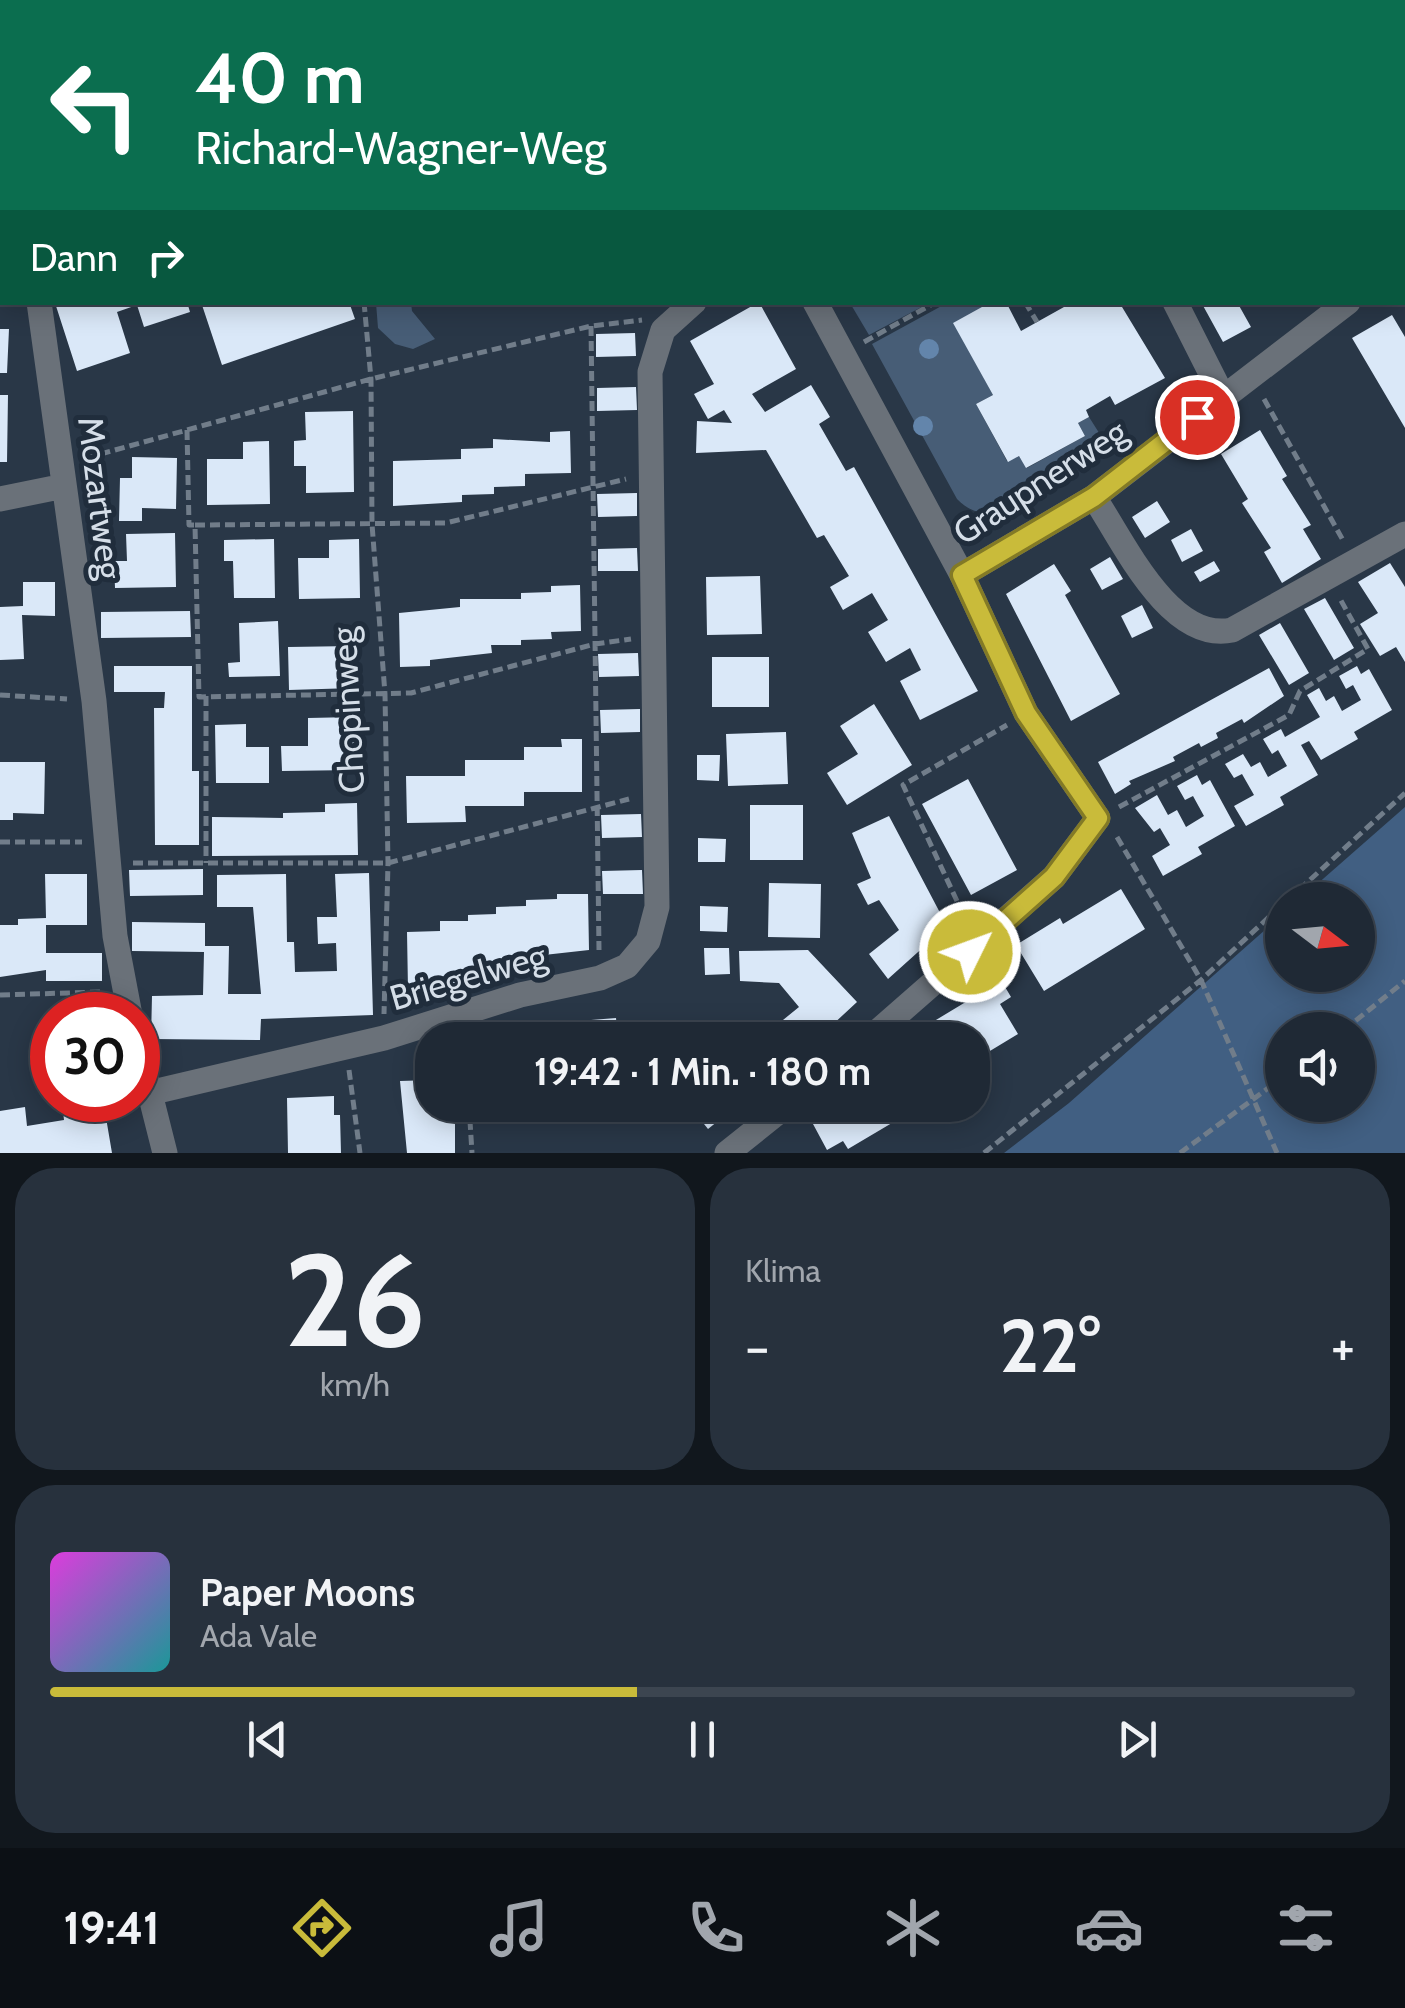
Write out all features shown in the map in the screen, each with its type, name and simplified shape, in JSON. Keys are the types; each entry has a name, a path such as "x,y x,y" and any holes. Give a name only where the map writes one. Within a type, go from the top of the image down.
{"street":[{"name":"Mozartweg","path":"39,305 94,701 126,992"},
{"path":"663,330 691,305"},
{"path":"816,305 962,575 1026,713 1098,818 1054,877 889,1022"},
{"path":"1177,305 1222,396"},
{"name":"Graupnerweg","path":"962,575 1094,497 1250,373 1344,305"},
{"name":"Briegelweg","path":"160,1090 384,1038 520,996 600,978 628,966 648,941 657,907 650,372 663,330"},
{"path":"0,499 63,476"},
{"path":"1094,497 1154,589 1188,626 1214,634 1232,630 1405,534"},
{"path":"157,1122 165,1153"},
{"path":"727,1153 766,1122"}],"path":[{"name":"Chopinweg","path":"364,305 371,380 372,524 385,694 388,863 384,1038"},
{"path":"842,354 931,305"},
{"path":"1027,305 1037,322"},
{"path":"63,476 188,430 590,326 639,319 663,330"},
{"path":"590,326 600,978"},
{"path":"1250,373 1355,562"},
{"path":"188,430 190,526 446,523 593,485 653,474"},
{"path":"196,525 199,697 411,693 595,644 656,636"},
{"path":"1277,1153 1200,980 1122,842 1098,818 1289,716 1300,691 1368,650 1328,577"},
{"path":"1318,666 1323,677"},
{"path":"0,695 94,701"},
{"path":"206,696 206,863"},
{"path":"957,901 903,785 1026,713"},
{"path":"0,842 206,863 388,863 656,792"},
{"path":"1307,882 1405,793"},
{"path":"984,1153 1200,980 1265,920"},
{"path":"1367,1012 1405,982"},
{"path":"0,995 30,997"},
{"path":"344,1048 360,1153"},
{"path":"1180,1153 1265,1092"},
{"path":"470,1122 472,1153"}],"shaded area":[{"path":"376,305 411,305 435,339 413,349 395,344 378,328"},
{"path":"851,305 925,305 869,335"},
{"path":"943,305 987,305 954,323 993,395 976,404 1007,461 1019,456 1027,468 1085,436 1078,423 1089,417 1108,447 1034,500 993,514 974,511 957,499 872,344"},
{"path":"1405,807 1405,1153 1004,1153 1069,1103 1265,930 1265,992 1375,992 1375,882 1320,882"}],"building":[{"path":"137,305 117,312 130,353 77,371 56,306"},
{"path":"137,305 188,305 190,312 144,327"},
{"path":"202,305 350,305 355,319 222,365"},
{"path":"754,305 761,305 796,369 752,394 765,412 811,385 830,417 819,424 846,471 854,467 978,691 920,720 900,681 921,670 910,648 886,662 868,632 888,620 872,593 843,610 830,587 849,576 824,535 817,538 766,450 696,453 697,421 732,423 724,410 708,419 694,394 714,384 690,341"},
{"path":"986,305 1008,305 1021,331 1063,305 1121,305 1165,378 1115,405 1110,396 1086,410 1089,417 1078,423 1085,436 1026,468 1019,456 1008,462 976,404 993,395 953,323"},
{"path":"1203,305 1239,305 1251,327 1223,342"},
{"path":"1392,315 1405,337 1405,428 1352,338"},
{"path":"0,329 9,329 7,373 0,373"},
{"path":"635,333 636,356 596,357 596,334"},
{"path":"636,387 637,410 597,411 597,388"},
{"path":"0,395 8,395 7,462 0,462"},
{"path":"353,411 354,492 306,493 306,466 294,466 294,441 306,440 305,412"},
{"path":"1260,430 1287,476 1282,479 1311,525 1303,529 1321,559 1282,583 1264,552 1271,548 1242,503 1248,499 1221,454"},
{"path":"570,431 571,473 525,474 525,486 494,487 494,494 462,495 462,502 393,506 393,461 461,459 461,449 493,448 493,439 550,442 550,432"},
{"path":"269,441 270,504 207,505 207,459 243,459 243,442"},
{"path":"132,457 177,458 176,509 142,508 142,521 119,521 120,478 132,478"},
{"path":"637,493 637,516 598,517 597,494"},
{"path":"1157,501 1170,522 1145,538 1132,517"},
{"path":"1191,529 1203,551 1182,562 1171,540"},
{"path":"175,533 176,587 115,588 114,561 127,561 126,534"},
{"path":"274,539 275,598 234,598 233,561 224,561 224,540"},
{"path":"359,539 360,598 299,599 298,558 329,558 329,540"},
{"path":"637,548 638,571 598,571 598,549"},
{"path":"1110,557 1123,579 1102,590 1090,569"},
{"path":"1214,561 1220,571 1200,582 1194,572"},
{"path":"1390,563 1405,587 1405,662 1396,647 1380,656 1360,624 1378,613 1358,582"},
{"path":"1054,564 1071,591 1065,595 1120,694 1071,721 1006,594"},
{"path":"760,576 762,634 707,635 706,577"},
{"path":"23,582 55,582 55,616 22,615 24,659 0,660 0,607 23,606"},
{"path":"580,585 581,631 551,632 552,639 521,640 521,645 491,645 492,653 430,660 430,666 400,667 399,613 460,607 460,599 521,599 521,593 551,592 551,586"},
{"path":"1325,598 1354,648 1334,660 1304,609"},
{"path":"1142,605 1153,628 1132,638 1121,616"},
{"path":"190,611 191,637 101,638 101,612"},
{"path":"278,621 280,676 229,677 228,663 240,662 239,623"},
{"path":"1280,623 1309,673 1289,685 1259,635"},
{"path":"353,646 354,688 289,690 288,647"},
{"path":"638,653 639,676 599,677 598,654"},
{"path":"712,657 769,657 769,707 712,707"},
{"path":"114,666 192,666 192,771 199,771 199,845 155,845 154,708 164,708 165,692 114,692"},
{"path":"1357,666 1361,674 1369,669 1392,710 1354,732 1358,739 1321,760 1309,741 1301,745 1318,775 1280,797 1284,805 1246,826 1234,806 1254,795 1242,774 1234,778 1225,764 1243,754 1251,767 1260,762 1268,777 1287,766 1278,750 1272,754 1263,739 1281,729 1285,737 1320,717 1307,695 1319,688 1326,701 1334,696 1342,711 1361,700 1353,685 1346,689 1339,676"},
{"path":"1269,668 1284,696 1244,723 1242,719 1216,733 1218,738 1201,747 1199,743 1173,757 1175,761 1129,781 1131,784 1115,794 1098,762"},
{"path":"874,704 912,765 847,805 827,773 858,754 840,726"},
{"path":"640,709 640,732 601,733 600,710"},
{"path":"354,717 355,770 282,771 281,746 308,746 308,718"},
{"path":"246,724 246,747 269,747 269,783 216,783 215,725"},
{"path":"786,732 788,784 728,786 726,734"},
{"path":"561,739 582,739 582,792 524,792 524,806 465,806 466,822 407,823 406,776 465,776 465,760 524,760 524,747 562,747"},
{"path":"697,755 720,755 719,781 697,780"},
{"path":"0,762 45,762 44,814 13,813 13,820 0,820"},
{"path":"1197,775 1202,785 1210,780 1235,826 1198,847 1202,854 1163,876 1152,856 1170,845 1160,828 1154,832 1135,808 1157,795 1168,815 1177,810 1186,827 1204,816 1193,796 1185,800 1177,786"},
{"path":"968,779 1017,870 971,895 922,804"},
{"path":"357,803 358,855 212,856 212,817 283,818 283,813 325,812 325,804"},
{"path":"750,805 803,805 803,860 750,860"},
{"path":"641,814 642,837 602,838 601,815"},
{"path":"889,816 947,926 888,979 869,954 899,930 879,900 868,905 857,884 871,878 852,833"},
{"path":"698,838 726,839 725,862 698,862"},
{"path":"203,869 203,895 130,896 129,870"},
{"path":"642,870 643,894 603,894 602,871"},
{"path":"369,873 373,1015 261,1019 260,1040 160,1039 160,996 203,995 204,952 132,951 132,922 205,923 205,946 229,946 228,994 261,994 253,907 217,907 217,875 286,874 287,942 294,942 295,972 337,971 336,943 318,944 317,917 337,917 335,874"},
{"path":"45,874 87,874 87,925 46,925 46,953 102,953 102,981 46,981 46,970 0,977 0,925 18,925 18,919 46,918"},
{"path":"769,883 821,884 820,938 768,937"},
{"path":"1121,889 1145,929 1044,991 1016,945 1060,918 1063,924"},
{"path":"557,894 588,894 589,950 526,957 526,965 496,966 497,974 469,974 469,983 441,983 441,990 408,990 407,932 440,931 440,921 468,921 468,915 496,914 496,907 526,906 526,900 557,899"},
{"path":"700,906 728,907 727,932 700,931"},
{"path":"704,948 729,948 730,974 705,975"},
{"path":"808,950 857,1002 835,1022 785,1022 799,1007 779,983 740,981 739,951"},
{"path":"998,975 1011,997 1000,1004 1018,1034 990,1051 990,1022 933,1022 974,997 971,991"},
{"path":"616,1018 616,1022 591,1022"},
{"path":"400,1081 415,1081 415,1122 455,1122 455,1153 407,1153"},
{"path":"334,1096 334,1115 340,1115 341,1153 288,1153 287,1098"},
{"path":"25,1107 27,1126 107,1122 112,1153 0,1153 0,1111"},
{"path":"894,1122 848,1149 843,1141 827,1150 813,1124"}],"route":[{"path":"970,952 1054,877 1098,818 1026,713 962,575 1094,497 1197,417"}]}
